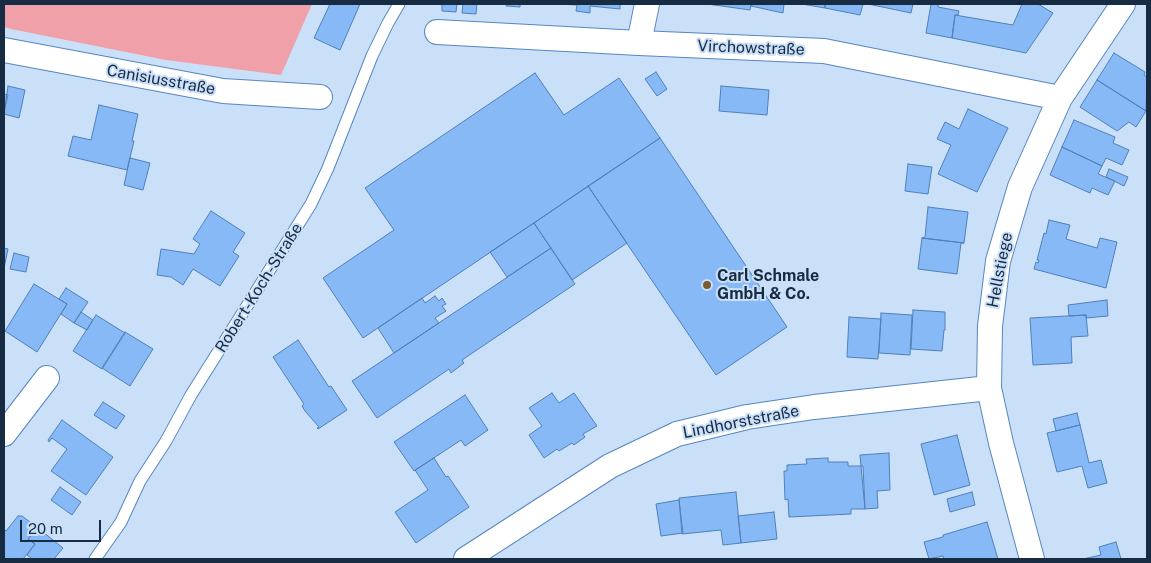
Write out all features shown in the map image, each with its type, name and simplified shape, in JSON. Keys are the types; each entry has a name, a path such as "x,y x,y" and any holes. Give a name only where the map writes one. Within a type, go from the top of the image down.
{"street":[{"path":"639,43 647,4"},
{"name":"Hellstiege","path":"1032,559 1001,443 989,388 990,326 998,261 1020,187 1060,98 1122,4"},
{"name":"Virchowstraße","path":"437,32 824,51 1060,98"},
{"name":"Canisiusstraße","path":"4,50 223,91 320,97"},
{"path":"4,434 47,378"},
{"name":"Lindhorststraße","path":"466,559 610,466 676,434 747,417 814,407 989,388"}],"lane":[{"name":"Robert-Koch-Straße","path":"95,559 120,522 140,481 166,441 191,395 311,204 328,168 372,56 399,4"}],"shaded area":[{"path":"4,4 312,4 281,75 166,60 11,29 4,27"}],"building":[{"path":"330,4 360,4 340,50 314,38"},
{"path":"442,4 457,4 456,12 442,11"},
{"path":"463,4 477,4 476,14 462,13"},
{"path":"507,4 520,4 520,7 506,6"},
{"path":"558,4 620,4 620,9 590,6 590,13 576,11 577,5"},
{"path":"707,4 751,4 750,10"},
{"path":"751,4 784,4 783,13 751,6"},
{"path":"802,4 825,4 825,8"},
{"path":"825,4 863,4 860,15 825,8"},
{"path":"868,4 913,4 911,13"},
{"path":"931,4 938,4 938,7 959,11 958,15 955,15 952,38 926,33"},
{"path":"1022,4 1038,4 1053,13 1026,53 952,38 955,15 1013,25"},
{"path":"1114,53 1145,72 1144,75 1147,77 1146,111 1097,80"},
{"path":"656,72 667,89 657,96 645,79"},
{"path":"535,73 564,115 619,78 660,138 363,338 323,278 394,230 365,188"},
{"path":"1097,80 1146,111 1136,127 1129,122 1117,131 1080,107"},
{"path":"8,86 25,90 19,118 4,114"},
{"path":"721,86 769,90 767,115 719,111"},
{"path":"4,94 8,95 4,112"},
{"path":"99,105 138,114 127,170 68,156 73,136 91,140"},
{"path":"968,109 1008,128 977,192 938,174 951,145 937,139 945,122 959,129"},
{"path":"1074,120 1115,137 1113,143 1129,150 1122,165 1106,158 1102,166 1062,147"},
{"name":"Carl Schmale GmbH & Co.","path":"660,138 787,327 716,375 588,186"},
{"path":"1062,147 1102,166 1098,174 1115,181 1108,195 1092,188 1090,193 1050,175"},
{"path":"130,158 150,163 143,190 124,185"},
{"path":"908,164 932,167 928,194 905,191"},
{"path":"1109,169 1128,177 1124,186 1106,177"},
{"path":"588,186 627,243 572,280 534,223"},
{"path":"928,207 968,212 964,243 922,238 925,237"},
{"path":"211,211 245,233 233,252 239,256 220,286 193,269 183,285 171,277 157,275 161,249 194,254 200,244 193,239"},
{"path":"1049,220 1070,225 1066,239 1097,248 1100,238 1117,242 1106,288 1034,269 1036,262 1038,263 1039,260 1037,260"},
{"path":"534,223 551,248 507,277 490,252"},
{"path":"922,238 964,243 961,243 957,274 918,269"},
{"path":"4,248 8,249 4,268"},
{"path":"551,248 575,284 462,360 464,363 451,373 449,369 377,418 352,381"},
{"path":"14,253 29,257 26,272 10,269"},
{"path":"34,284 67,304 37,352 5,331"},
{"path":"66,288 88,302 74,323 61,314 67,304 59,299"},
{"path":"435,296 439,301 442,298 446,304 442,306 446,311 435,318 439,323 394,353 378,328 422,298 425,303"},
{"path":"1107,300 1108,316 1086,318 1086,315 1069,316 1068,305"},
{"path":"913,310 945,312 942,351 911,349"},
{"path":"81,312 93,320 87,330 74,323"},
{"path":"881,313 912,315 910,355 879,353"},
{"path":"96,315 125,333 102,369 73,351"},
{"path":"1086,315 1088,336 1071,337 1072,363 1033,365 1030,318"},
{"path":"849,317 881,319 878,359 847,357"},
{"path":"125,332 153,349 130,386 102,368"},
{"path":"298,340 329,387 331,386 347,410 318,429 319,427 305,411 302,406 304,404 273,357"},
{"path":"552,393 559,403 574,393 597,426 583,434 585,437 574,445 572,443 559,451 557,449 544,458 529,435 542,426 529,408"},
{"path":"465,395 488,430 465,446 461,440 414,471 394,442"},
{"path":"103,402 125,416 116,429 94,415"},
{"path":"1077,413 1080,425 1056,431 1053,419"},
{"path":"62,420 113,457 86,495 51,471 67,449 52,438 49,442 48,440"},
{"path":"1080,425 1089,463 1101,460 1107,483 1088,488 1082,466 1057,472 1047,433"},
{"path":"957,435 970,485 934,495 921,444"},
{"path":"889,453 890,490 877,491 878,508 865,509 860,455"},
{"path":"434,458 469,507 416,543 395,512 428,490 415,470"},
{"path":"828,458 828,462 848,462 848,466 863,466 865,509 851,509 851,514 789,517 788,499 785,500 784,471 787,471 787,465 807,464 806,459"},
{"path":"60,487 81,502 72,515 51,500"},
{"path":"736,492 741,543 723,545 721,530 682,534 679,498"},
{"path":"972,492 975,505 950,512 947,499"},
{"path":"679,500 683,533 661,536 656,504"},
{"path":"774,512 777,539 741,543 738,516"},
{"path":"18,516 22,516 38,528 28,539 35,544 23,559 4,559 4,529 6,531"},
{"path":"987,522 998,559 944,559 943,556 929,559 924,542"},
{"path":"38,528 63,548 54,559 32,559 27,555 35,544 28,539"},
{"path":"1116,542 1121,559 1083,559 1101,555 1099,547"}],"place":[{"name":"Carl Schmale GmbH & Co.","path":"707,285"}]}
